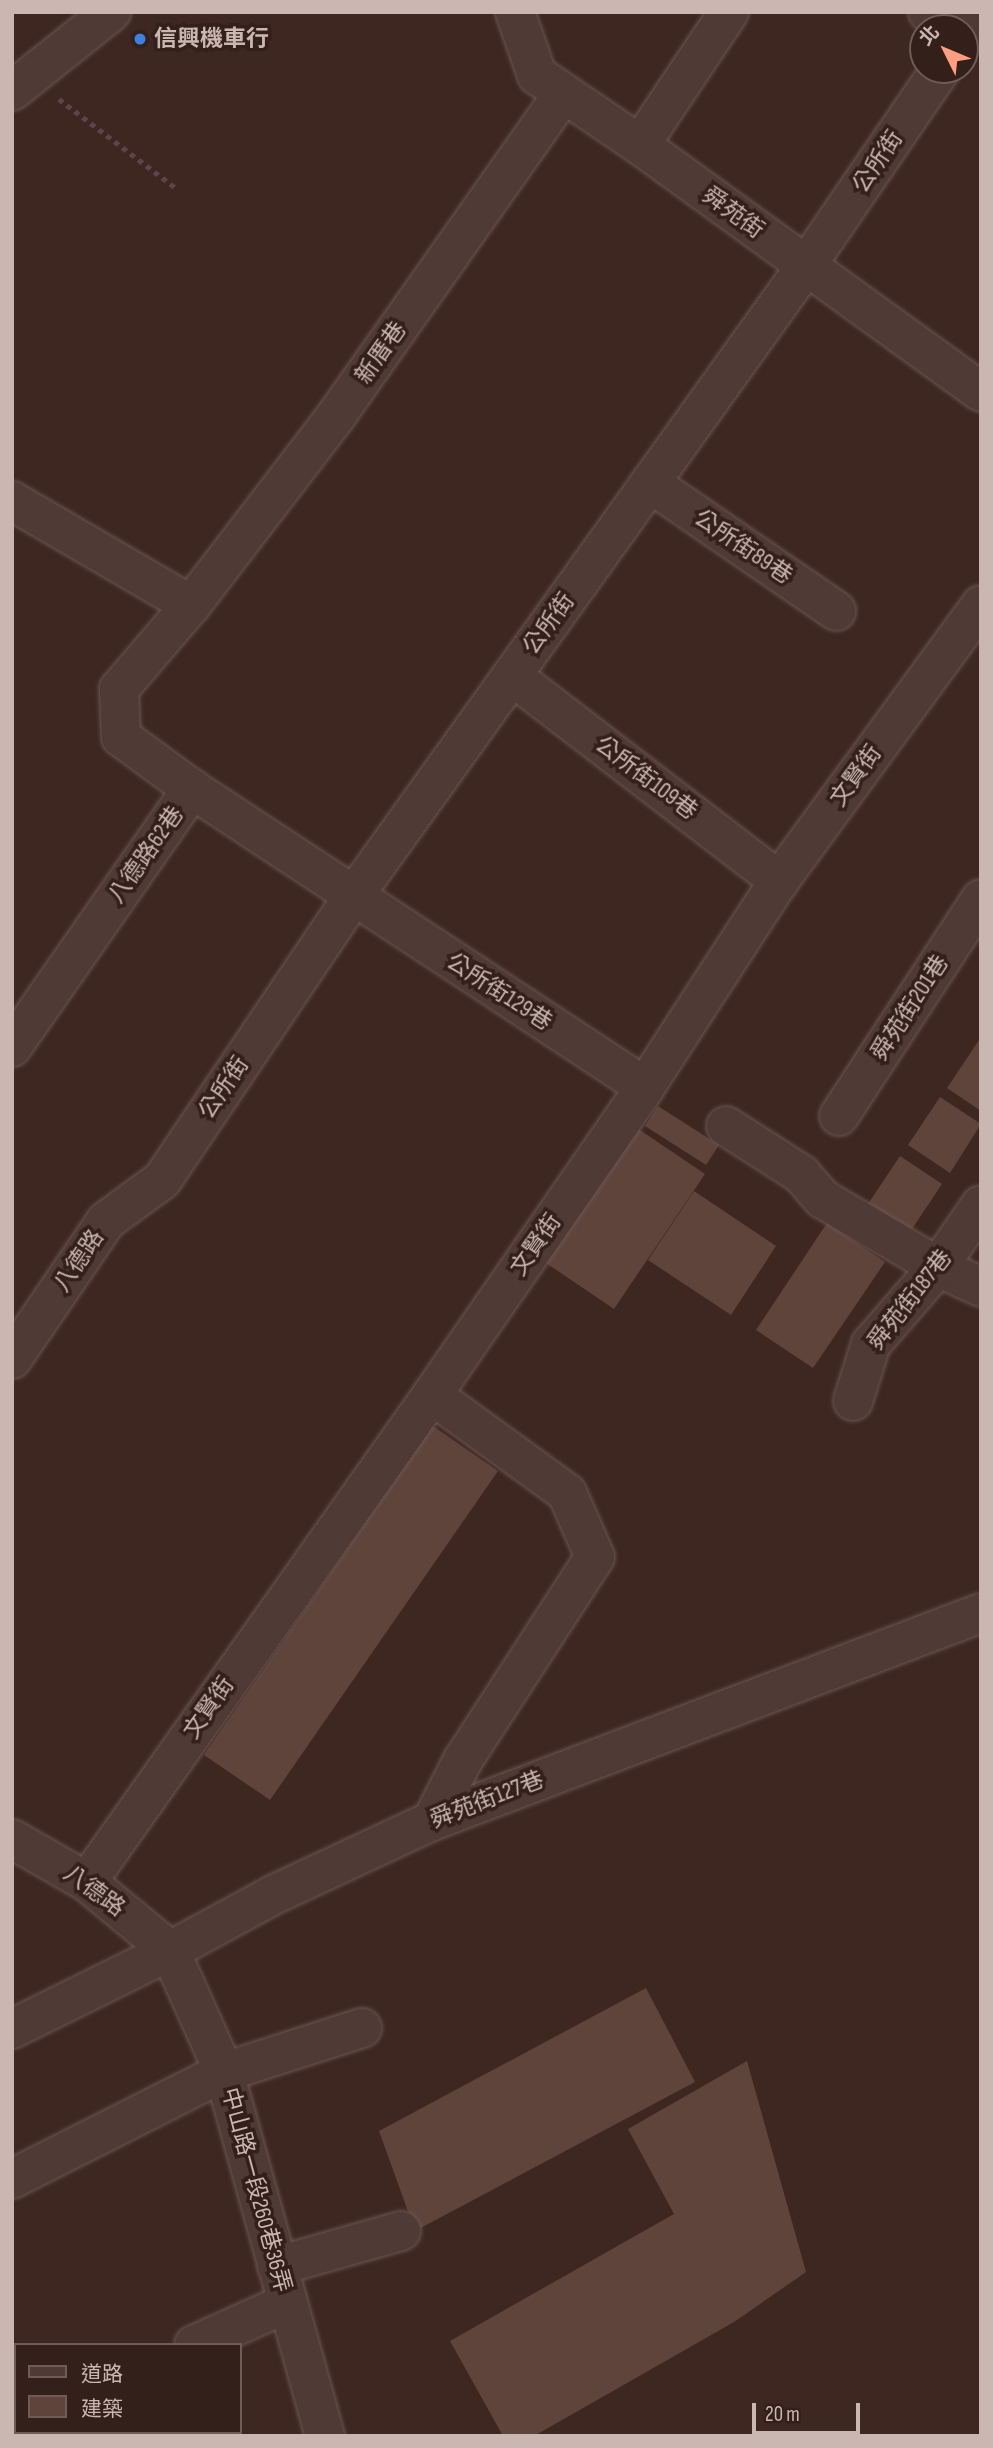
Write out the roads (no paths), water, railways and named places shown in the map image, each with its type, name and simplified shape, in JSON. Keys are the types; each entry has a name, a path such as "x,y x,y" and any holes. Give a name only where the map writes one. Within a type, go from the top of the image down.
{"street":[{"path":"21,84 111,12"},
{"name":"舜苑街","path":"516,12 537,75 640,145 981,393"},
{"path":"640,145 729,12"},
{"name":"公所街","path":"162,1180 353,897 806,266 930,84"},
{"name":"新厝巷","path":"192,789 121,737 119,689 191,605 336,416 563,94"},
{"name":"公所街89巷","path":"650,483 836,611"},
{"path":"12,501 191,605"},
{"name":"文賢街","path":"87,1882 432,1395 645,1087 779,881 981,605"},
{"name":"公所街109巷","path":"512,676 779,881"},
{"name":"八德路62巷","path":"12,1047 192,789 353,897"},
{"name":"公所街129巷","path":"353,897 645,1087"},
{"name":"舜苑街201巷","path":"839,1116 981,899"},
{"path":"726,1126 801,1174 823,1199 938,1267 981,1287"},
{"name":"八德路","path":"12,1359 106,1221 162,1180"},
{"name":"舜苑街187巷","path":"853,1401 871,1344 938,1267 981,1205"},
{"path":"432,1395 567,1493 595,1557 463,1760 432,1821"},
{"name":"舜苑街127巷","path":"12,2029 170,1951 273,1895 432,1821 981,1613"},
{"name":"八德路","path":"12,1839 87,1882 170,1951"},
{"name":"中山路一段260巷36弄","path":"170,1951 224,2072 325,2436"},
{"path":"12,2179 224,2072 362,2028"},
{"path":"277,2266 401,2231"},
{"path":"198,2343 287,2303"}],"place":[{"name":"信興機車行","path":"140,39"}]}
